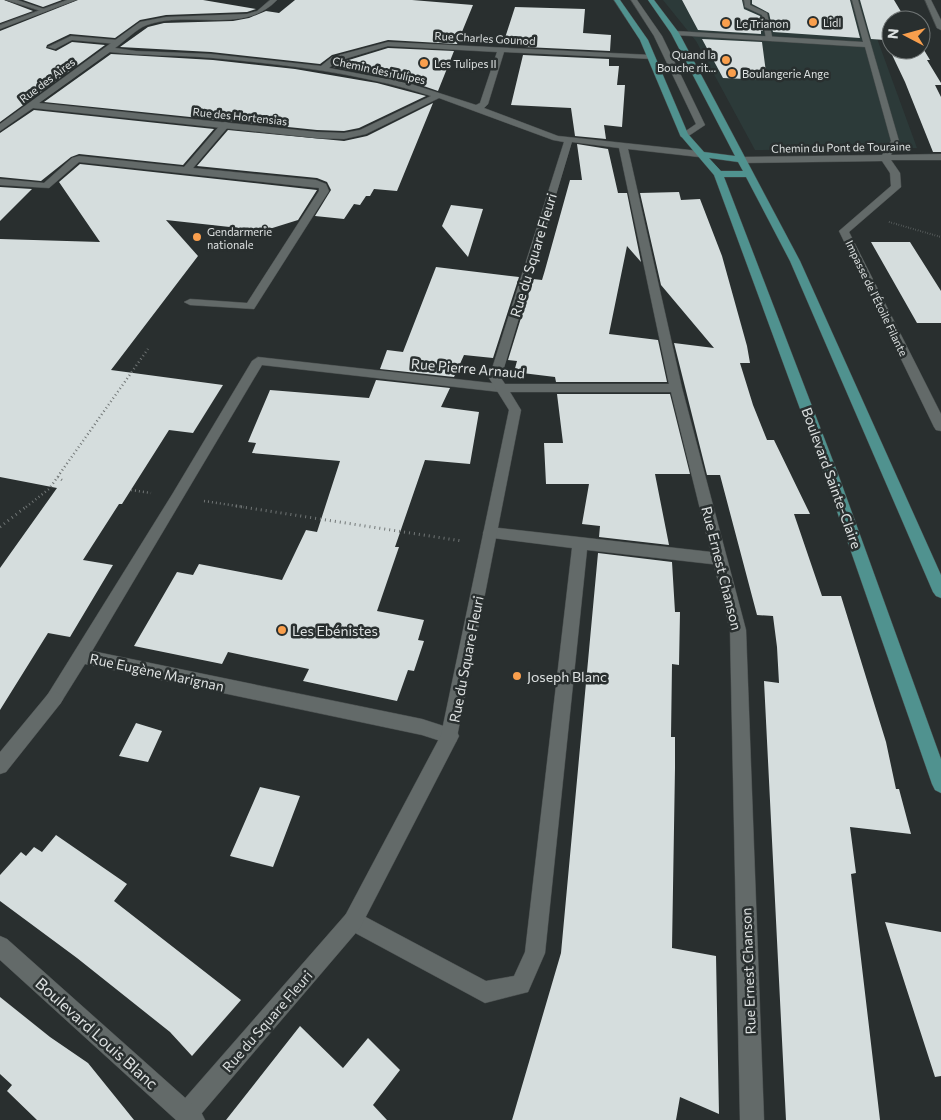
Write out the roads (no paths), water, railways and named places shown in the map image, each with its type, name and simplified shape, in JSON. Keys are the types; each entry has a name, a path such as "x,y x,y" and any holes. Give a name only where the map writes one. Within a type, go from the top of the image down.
{"main road":[{"name":"Boulevard Sainte-Claire","path":"617,0 644,40 684,135 718,174 831,474 941,784"},
{"path":"651,0 676,33 794,261 941,592"},
{"path":"699,154 741,160"},
{"path":"718,174 750,174"}],"street":[{"path":"9,0 44,10"},
{"path":"0,27 73,0"},
{"name":"Rue des Aires","path":"0,128 143,24 152,21 248,16 259,12 274,0"},
{"path":"634,0 658,36 701,125 684,135"},
{"path":"747,0 747,6 765,14 770,39"},
{"path":"855,0 895,142 885,158"},
{"path":"928,0 938,15 941,28"},
{"path":"676,33 868,45"},
{"path":"52,47 71,38 117,42"},
{"name":"Rue Charles Gounod","path":"323,69 335,59 388,44 651,57"},
{"name":"Chemin des Tulipes","path":"107,49 136,53 211,56 323,69 405,85 477,108 546,135 699,154"},
{"path":"477,108 484,104 501,50"},
{"name":"Rue des Hortensias","path":"30,106 316,135 344,136 363,132 440,96"},
{"path":"186,170 225,125"},
{"name":"Rue du Square Fleuri","path":"190,1116 353,921 450,736 515,410 495,378 569,139"},
{"name":"Rue Ernest Chanson","path":"623,145 676,388 738,630 752,1120"},
{"name":"Chemin du Pont de Touraine","path":"741,160 941,157"},
{"name":"Impasse de l'Étoile Filante","path":"885,158 895,173 896,187 844,232 941,427"},
{"path":"0,182 46,186 75,160 79,159 316,183 323,186 324,191 250,307 190,302"},
{"name":"Rue Pierre Arnaud","path":"258,361 500,388 676,388"},
{"name":"Rue Eugène Marignan","path":"258,361 82,656 422,728 450,736"},
{"path":"489,539 580,543 720,559"},
{"path":"353,921 485,992 521,985 535,952 580,543"},
{"path":"0,766 54,699 82,656"},
{"name":"Boulevard Louis Blanc","path":"0,946 190,1116"}],"place":[{"name":"Lidl","path":"813,22"},
{"name":"Le Trianon","path":"726,23"},
{"name":"Quand la Bouche rit...","path":"726,60"},
{"name":"Les Tulipes II","path":"424,63"},
{"name":"Boulangerie Ange","path":"732,73"},
{"name":"Gendarmerie nationale","path":"197,237"},
{"name":"Les Ebénistes","path":"282,630"},
{"name":"Joseph Blanc","path":"517,676"}]}
